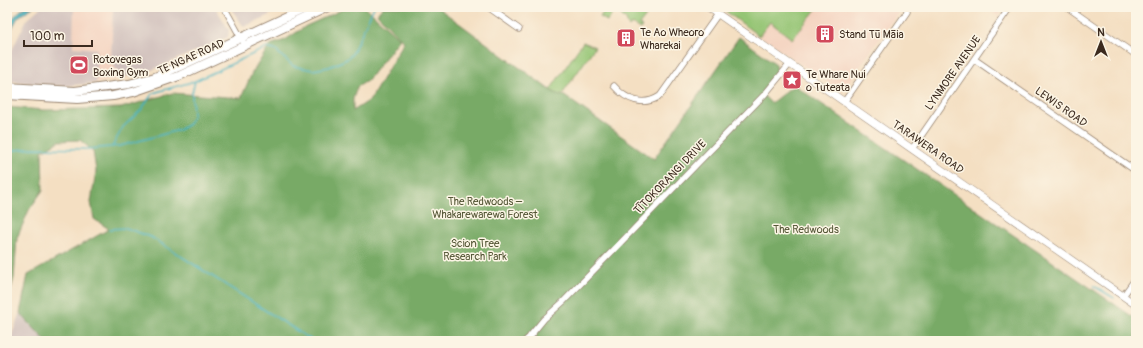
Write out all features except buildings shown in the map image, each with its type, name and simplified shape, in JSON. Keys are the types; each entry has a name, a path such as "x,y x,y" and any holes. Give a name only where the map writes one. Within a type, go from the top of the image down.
{"highway":[{"name":"TE NGAE ROAD","path":"9,91 65,99 113,96 151,87 179,76 243,42 300,9 308,7"},
{"name":"TE NGAE ROAD","path":"9,91 88,90 129,84 167,72 328,7"},
{"path":"58,90 65,99"}],"main road":[{"name":"TARAWERA ROAD","path":"708,7 789,65 1136,305"}],"street":[{"path":"224,7 243,42"},
{"path":"488,7 519,29"},
{"name":"LYNMORE AVENUE","path":"912,149 1010,7"},
{"path":"1067,7 1136,55"},
{"path":"844,102 907,12"},
{"path":"614,86 621,93 636,101 648,102 660,96 718,14"},
{"name":"LEWIS ROAD","path":"974,59 1136,171"},
{"name":"TĪTOKORANGI DRIVE","path":"525,341 547,322 563,302 754,105 781,76 789,65"},
{"path":"1123,296 1136,278"}],"shaded area":[{"path":"41,7 74,7 73,47 97,49 96,83 63,86 8,81 10,54 27,19"},
{"path":"74,7 113,7 111,61 121,78 96,83 97,49 73,47"},
{"path":"113,7 215,7 229,30 228,37 152,70 121,78 111,61"},
{"path":"230,7 286,7 244,27"},
{"path":"818,7 902,7 842,92 759,36 770,22 793,39"},
{"path":"985,7 1004,7 998,16"},
{"path":"20,313 46,341 7,341 7,337 11,337"}],"green space":[{"name":"The Redwoods – Whakarewarewa Forest","path":"348,7 365,7 400,39 367,81 357,87 353,99 353,111 370,100 404,42 377,14 383,7 437,7 550,90 561,96 563,95 654,159 739,37 776,64 777,71 762,94 771,103 794,85 1136,319 1136,341 46,341 20,313 28,275 109,229 94,219 91,202 96,171 93,151 80,140 59,141 42,151 43,190 29,210 17,238 14,278 7,305 7,107 44,110 121,108 172,93 241,98 252,73 270,45 285,40 306,26"},
{"path":"622,7 636,7 644,12 646,16 639,25 642,27 640,29 632,24 629,27 626,20 621,15"},
{"path":"720,7 818,7 792,39 770,22 759,36"},
{"path":"606,8 613,13 607,21 600,17"},
{"path":"583,42 595,47 561,96 550,90"}],"water":[{"path":"25,7 33,7 18,17 7,38 8,28 12,20"}],"waterway":[{"path":"112,147 123,127 141,110 153,93 195,81 266,48 275,50 293,66 313,70 329,67 347,59 352,54 374,7"},
{"path":"7,151 34,148 88,149 120,146 179,130 189,124 193,116 192,93 195,81"},
{"path":"110,229 126,228 151,237 313,341"},
{"path":"1094,286 1114,298"}],"place":[{"name":"Stand Tū Māia","path":"825,34"},
{"name":"Te Ao Wheoro Wharekai","path":"626,38"},
{"name":"Rotovegas Boxing Gym","path":"79,65"},
{"name":"Te Whare Nui o Tuteata","path":"792,80"}],"park label":[{"name":"The Redwoods","path":"806,229"},
{"name":"Scion Tree Research Park","path":"475,249"}]}
